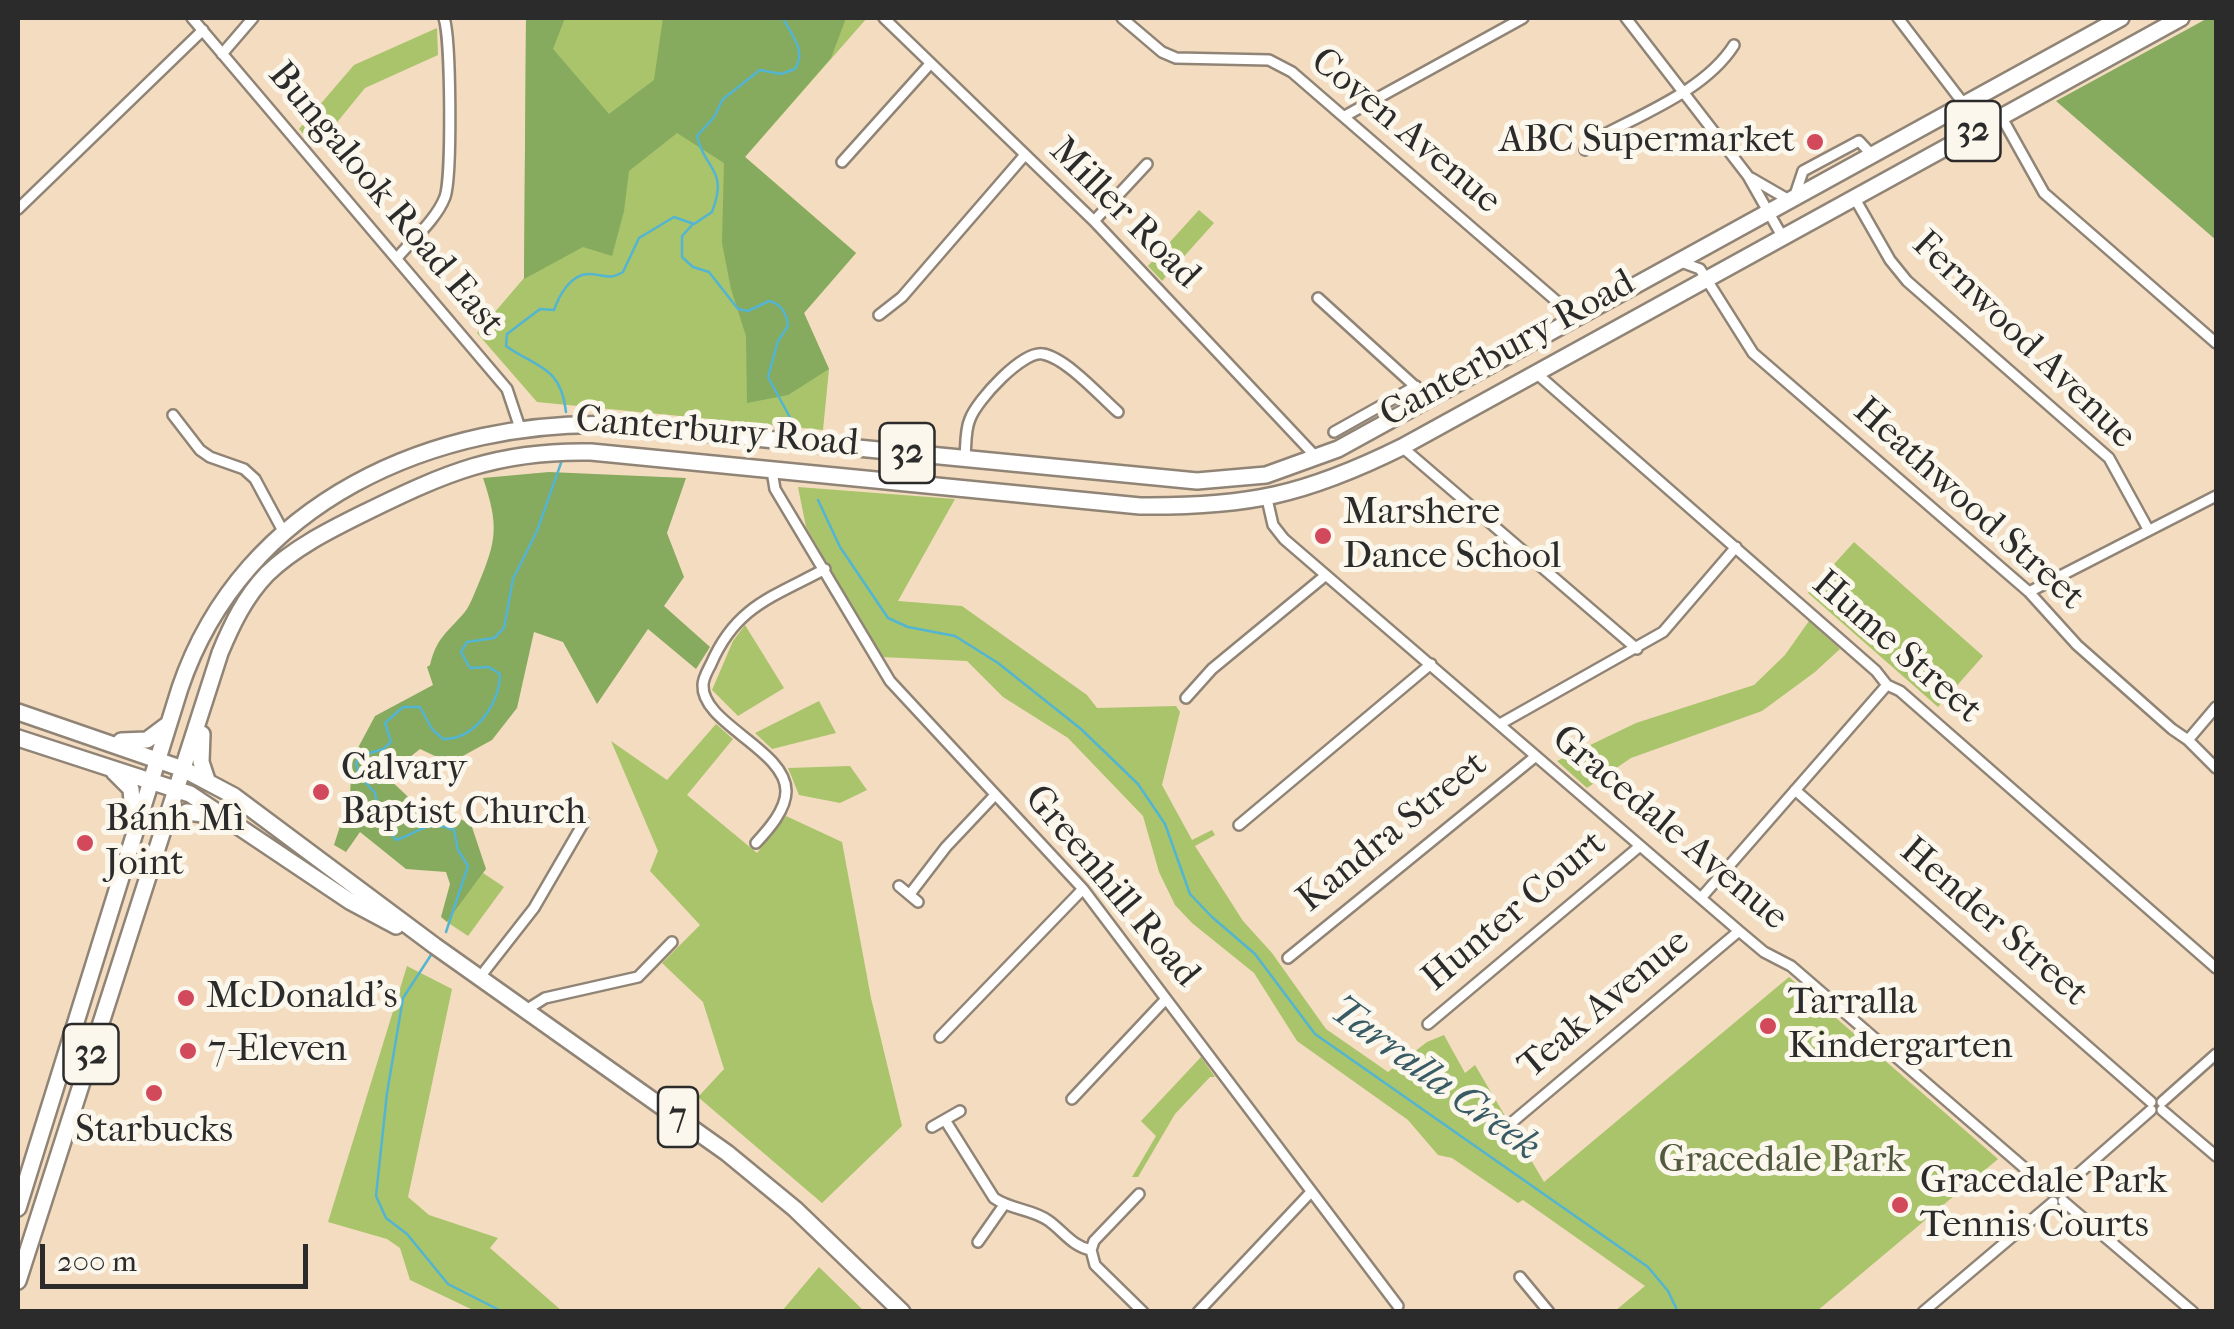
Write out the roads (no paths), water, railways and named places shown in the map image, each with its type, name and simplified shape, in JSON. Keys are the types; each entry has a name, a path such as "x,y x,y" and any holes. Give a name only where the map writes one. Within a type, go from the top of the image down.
{"main road":[{"name":"Canterbury Road","path":"18,1208 188,662 210,618 246,568 283,531 319,506 400,464 464,440 520,428 564,424 621,425 1197,481 1266,475 1317,458 1382,425 2121,18"},
{"name":"Canterbury Road","path":"18,1282 208,690 236,616 266,575 294,552 442,476 514,456 591,452 1140,506 1204,506 1267,499 1335,478 1402,447 1703,274 1782,236 2181,18"},
{"path":"1936,118 1952,142"},
{"path":"1524,347 1536,373"},
{"path":"1382,425 1402,447"},
{"path":"776,470 778,440"},
{"path":"964,488 965,458"},
{"path":"283,531 294,552"},
{"path":"207,780 200,750 208,690"},
{"name":"7","path":"18,712 158,759 207,780 359,901"},
{"path":"82,733 140,742 154,737 169,724"},
{"name":"7","path":"18,738 190,794 436,946 760,1179 902,1312"},
{"path":"106,766 130,789 134,841"},
{"path":"164,826 176,816 193,812 236,822"},
{"path":"84,996 108,998"}],"street":[{"name":"Bungalook Road East","path":"192,18 507,389 520,428"},
{"path":"222,54 253,18"},
{"path":"396,258 440,207 448,185 448,50 444,18"},
{"name":"Miller Road","path":"884,18 1094,221 1317,458"},
{"name":"Coven Avenue","path":"1122,18 1162,52 1176,58 1269,60 1292,72 1576,318"},
{"path":"1344,116 1522,18"},
{"path":"1626,18 1748,176 1782,236"},
{"path":"1898,18 1963,103"},
{"path":"18,209 203,30"},
{"path":"1585,150 1592,141 1684,91 1726,57 1734,45"},
{"path":"842,162 930,64"},
{"path":"2001,116 2044,193 2216,343"},
{"path":"879,315 902,297 1024,156"},
{"path":"1094,221 1148,164"},
{"path":"1748,176 1791,199"},
{"name":"Fernwood Avenue","path":"1854,197 1890,260 1907,280 2109,458 2148,529"},
{"path":"1679,261 1703,274 1706,246"},
{"name":"Heathwood Street","path":"1703,274 1752,354 2028,592 2077,646 2216,768"},
{"path":"1318,298 1428,399"},
{"path":"965,458 973,413 1017,362 1031,354 1046,354 1061,362 1118,412"},
{"name":"Hume Street","path":"1536,373 1876,671 1887,685 1900,692 2216,968"},
{"path":"1334,432 1416,386"},
{"path":"173,415 200,450 244,469 255,479 283,531"},
{"path":"1402,447 1637,649"},
{"name":"Greenhill Road","path":"776,470 772,482 890,681 1084,888 1398,1306"},
{"path":"2028,592 2216,496"},
{"name":"Gracedale Avenue","path":"1267,499 1278,532 1739,931 1764,952 1790,966 2193,1312"},
{"path":"1500,724 1663,632 1736,548"},
{"path":"756,843 779,813 786,790 784,782 775,765 714,709 705,695 703,682 735,621 825,570"},
{"path":"1186,698 1212,669 1326,574"},
{"path":"1239,825 1431,664"},
{"path":"1701,898 1887,685"},
{"path":"2188,740 2216,708"},
{"name":"Kandra Street","path":"1288,958 1536,756"},
{"name":"Hender Street","path":"1796,790 2216,1156"},
{"path":"899,886 914,898 946,846 995,795"},
{"path":"480,977 534,908 584,822"},
{"name":"Hunter Court","path":"1428,1024 1640,846"},
{"path":"940,1038 1084,888"},
{"name":"Teak Avenue","path":"1510,1124 1739,931"},
{"path":"526,1010 545,998 638,977 672,942"},
{"path":"1072,1099 1165,1000"},
{"path":"1923,1312 2216,1054"},
{"path":"932,1127 960,1111"},
{"path":"945,1120 994,1198 1047,1219 1075,1244 1091,1250"},
{"path":"1198,1312 1311,1192"},
{"path":"1139,1194 1094,1240 1091,1250 1096,1265 1143,1312"},
{"path":"978,1242 1004,1205"},
{"path":"1520,1277 1548,1312"}],"waterway":[{"path":"566,412 553,377 506,346 507,334 540,309 554,310 562,292 576,278 589,274 610,277 623,272 639,238 674,217 694,224 712,212 717,178 697,136 723,99 760,70 781,74 795,69 799,49 783,18"},
{"path":"693,224 682,236 682,257 693,267 709,272 738,309 748,311 769,301 785,314 788,326 778,341 768,377 793,423"},
{"path":"446,932 468,866 458,850 454,830 429,826 396,840 379,814 375,793 359,775 356,763 360,756 383,749 391,742 385,723 403,707 420,707 432,729 443,739 475,727 490,708 500,674 489,667 470,668 461,652 467,642 494,638 504,628 513,579 537,531 561,463"},
{"name":"Tarralla Creek","path":"818,500 840,547 888,618 908,627 955,636 998,663 1081,729 1138,784 1165,824 1190,894 1255,954 1315,1034 1648,1267 1668,1291 1678,1312"},
{"path":"431,955 403,998 387,1093 376,1196 386,1218 407,1234 448,1284 503,1312"}],"place":[{"name":"ABC Supermarket","path":"1815,142"},
{"name":"Marshere Dance School","path":"1323,536"},
{"name":"Calvary Baptist Church","path":"321,792"},
{"name":"Bánh Mì Joint","path":"85,843"},
{"name":"McDonald's","path":"186,998"},
{"name":"Tarralla Kindergarten","path":"1768,1026"},
{"name":"7-Eleven","path":"188,1051"},
{"name":"Starbucks","path":"154,1093"},
{"name":"Gracedale Park Tennis Courts","path":"1900,1205"}],"park label":[{"name":"Gracedale Park","path":"1782,1162"}]}
